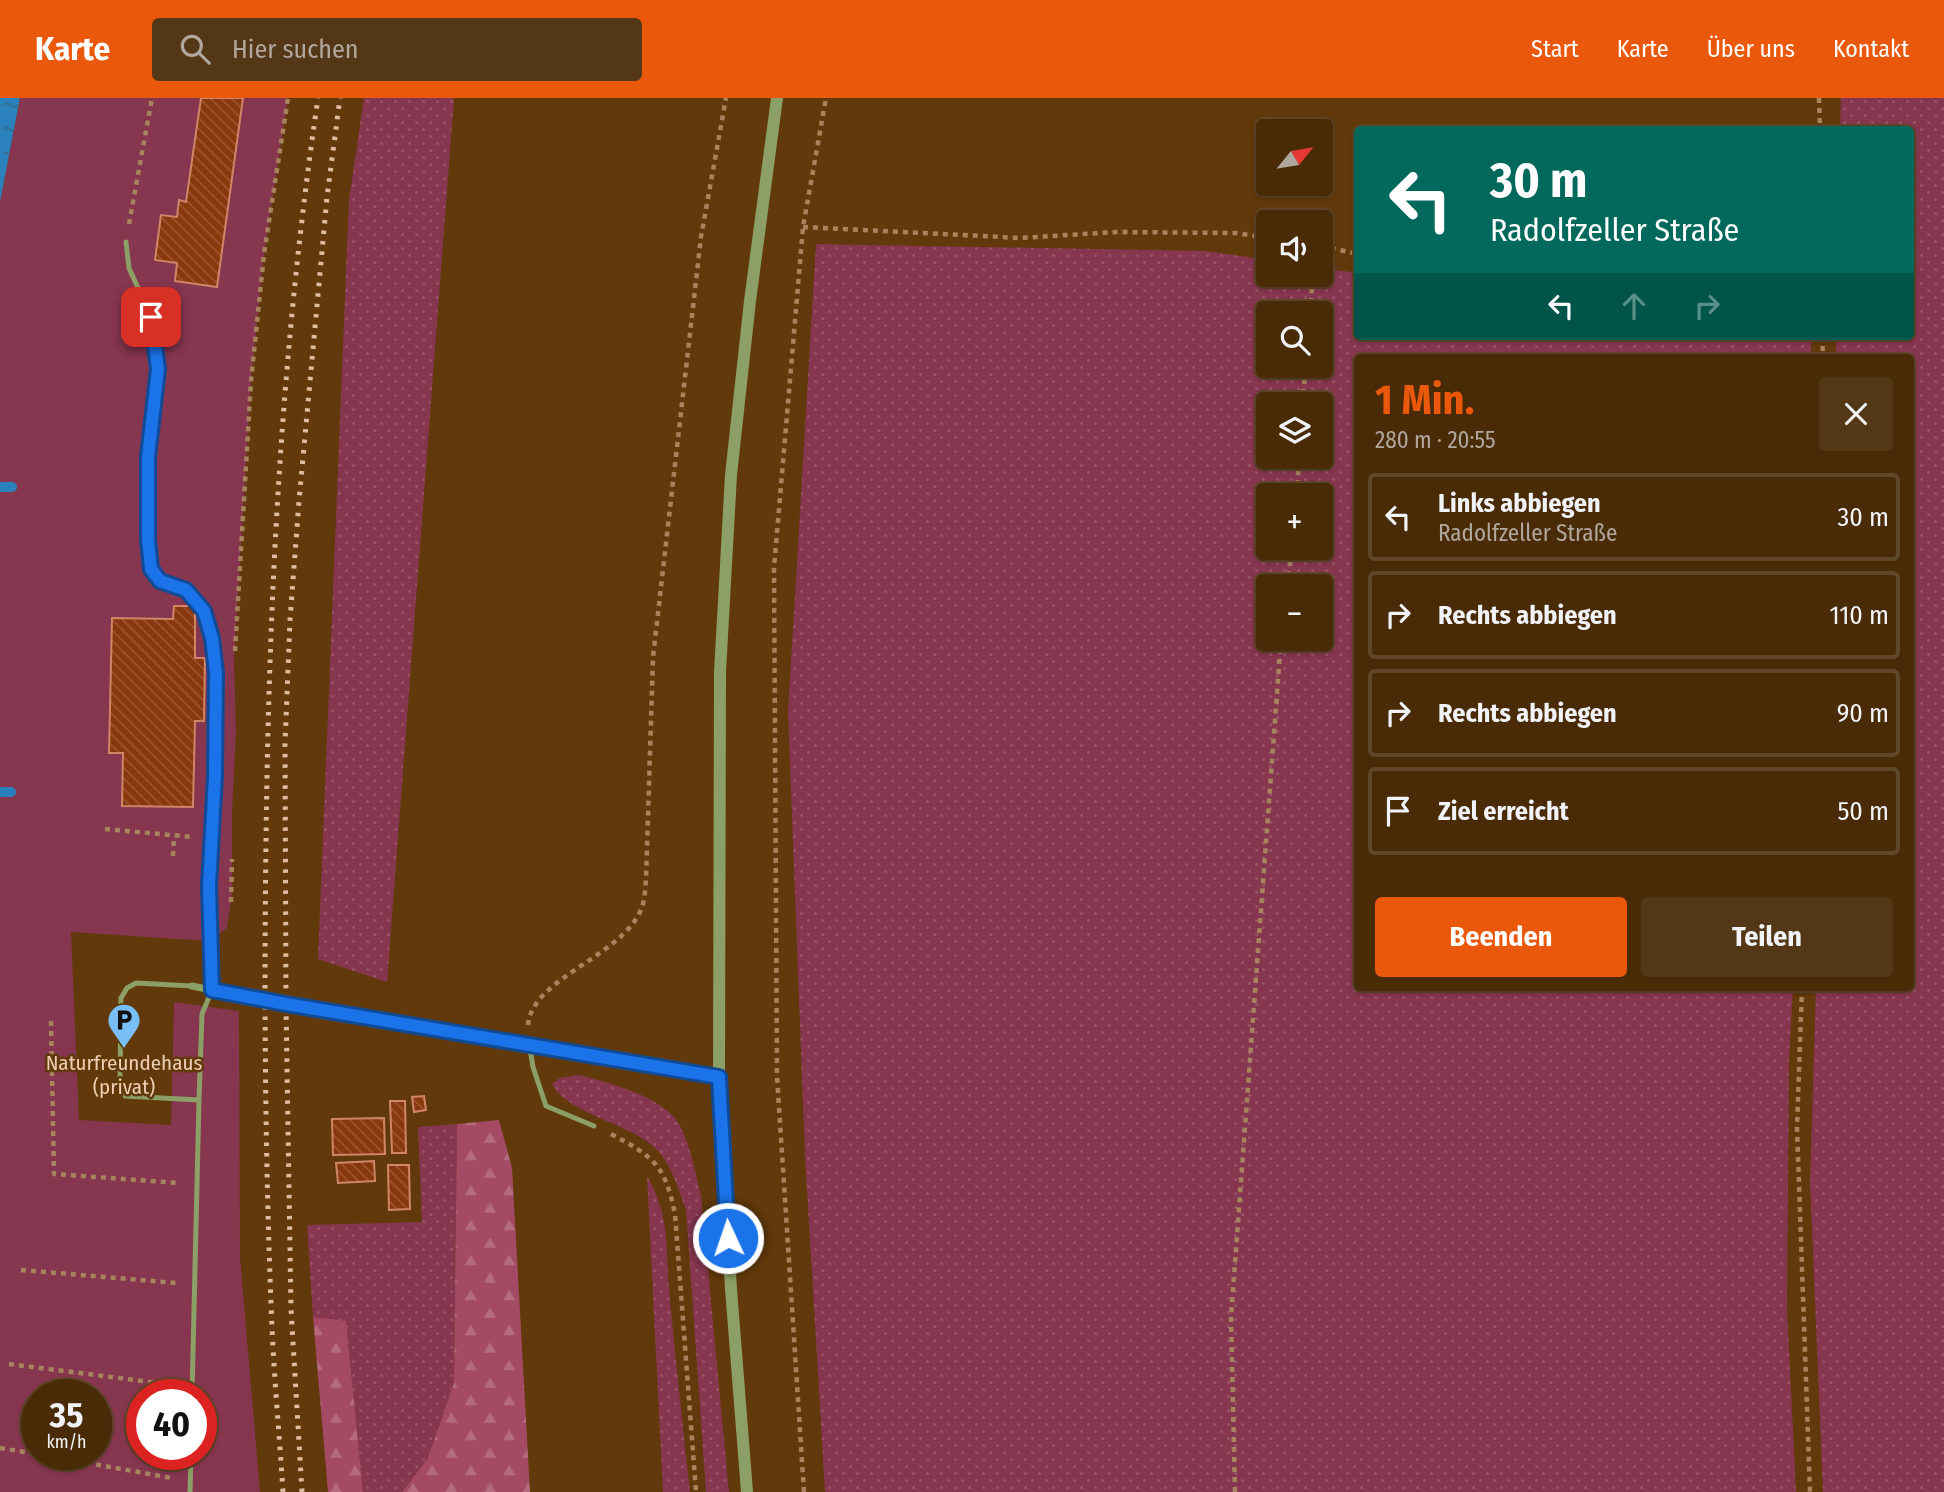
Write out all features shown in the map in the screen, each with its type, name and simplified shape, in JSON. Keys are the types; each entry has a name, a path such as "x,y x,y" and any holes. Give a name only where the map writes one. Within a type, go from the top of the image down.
{"street":[{"path":"747,1492 731,1289 719,1077 720,672 730,489 750,301 777,98"},
{"path":"192,986 719,1077"}],"lane":[{"path":"125,242 129,268 151,317 158,369 148,457 148,540 151,569 160,581 186,590 204,611 212,638 216,673 217,721 209,886 212,990 202,1014 192,1379"},
{"path":"192,986 136,983 127,988 121,998 120,1081 125,1096 199,1100"},
{"path":"529,1044 533,1067 546,1106 594,1126"},
{"path":"190,1470 190,1492"}],"path":[{"path":"125,242 152,98"},
{"path":"234,661 251,381 264,254 288,98"},
{"path":"529,1044 528,1021 532,1007 547,991 605,950 632,924 642,907 646,880 653,657 701,237 726,98"},
{"path":"804,1492 777,1076 774,582 803,227 826,98"},
{"path":"1819,98 1820,126"},
{"path":"803,227 1020,238 1116,233 1236,233 1256,236"},
{"path":"1333,249 1354,253"},
{"path":"1236,1492 1231,1317 1280,651"},
{"path":"105,829 212,837"},
{"path":"173,856 174,836"},
{"path":"230,905 232,853"},
{"path":"1802,991 1797,1128 1810,1492"},
{"path":"51,1021 54,1174 197,1184"},
{"path":"594,1126 645,1152 670,1186 675,1214 696,1492"},
{"path":"20,1270 194,1285"},
{"path":"9,1364 128,1379"},
{"path":"0,1448 21,1451"},
{"path":"112,1467 190,1481"}],"shaded area":[{"path":"20,98 288,98 264,254 251,381 234,661 236,732 232,894 227,928 209,941 71,932 79,1120 171,1125 174,1002 239,1011 240,1257 260,1492 0,1492 0,202"},
{"path":"364,98 454,98 387,982 318,959 349,199"},
{"path":"1841,98 1944,98 1944,1492 1823,1492 1810,1182 1816,991 1914,991 1914,354 1836,354 1836,340 1914,340 1914,126 1840,126"},
{"path":"816,244 1205,251 1256,258 1256,287 1333,287 1333,270 1354,272 1354,340 1811,340 1811,354 1354,354 1354,991 1793,991 1789,1060 1787,1310 1796,1492 825,1492 805,1156 788,712"},
{"path":"579,1075 648,1098 672,1114 687,1141 701,1196 729,1492 706,1492 686,1210 678,1187 663,1158 647,1141 572,1104 560,1095 552,1084 560,1078"},
{"path":"457,1124 454,1383 428,1458 402,1492 363,1492 346,1322 313,1317 307,1225 422,1222 418,1127"},
{"path":"647,1176 664,1222 690,1492 663,1492"}],"green space":[{"path":"499,1120 512,1168 530,1492 402,1492 428,1458 454,1383 457,1124"},
{"path":"313,1317 346,1321 363,1492 328,1492"}],"water":[{"path":"0,98 20,98 0,202"}],"building":[{"path":"201,98 243,98 217,287 175,281 177,263 155,260 161,215 177,217 179,200 186,202"},
{"path":"174,606 195,606 195,658 205,658 204,721 195,721 193,807 122,806 123,753 109,753 112,618 173,619"},
{"path":"424,1096 426,1110 414,1112 412,1097"},
{"path":"390,1101 405,1101 406,1153 392,1153"},
{"path":"384,1118 385,1154 333,1155 332,1119"},
{"path":"374,1161 375,1181 338,1183 336,1163"},
{"path":"388,1165 409,1165 410,1209 389,1210"}],"waterway":[{"path":"0,487 12,487"},
{"path":"0,792 11,792"}],"railway":[{"path":"283,1492 272,1327 267,1187 265,956 270,654 280,468 295,282 318,98"},
{"path":"302,1492 291,1309 285,744 290,620 299,501 327,197 340,98"}],"place":[{"name":"Naturfreundehaus (privat)","path":"124,1050"}],"route":[{"path":"151,317 158,369 148,457 148,540 151,569 160,581 186,590 204,611 212,638 216,673 217,721 209,886 212,990 719,1077 728,1238"}]}
